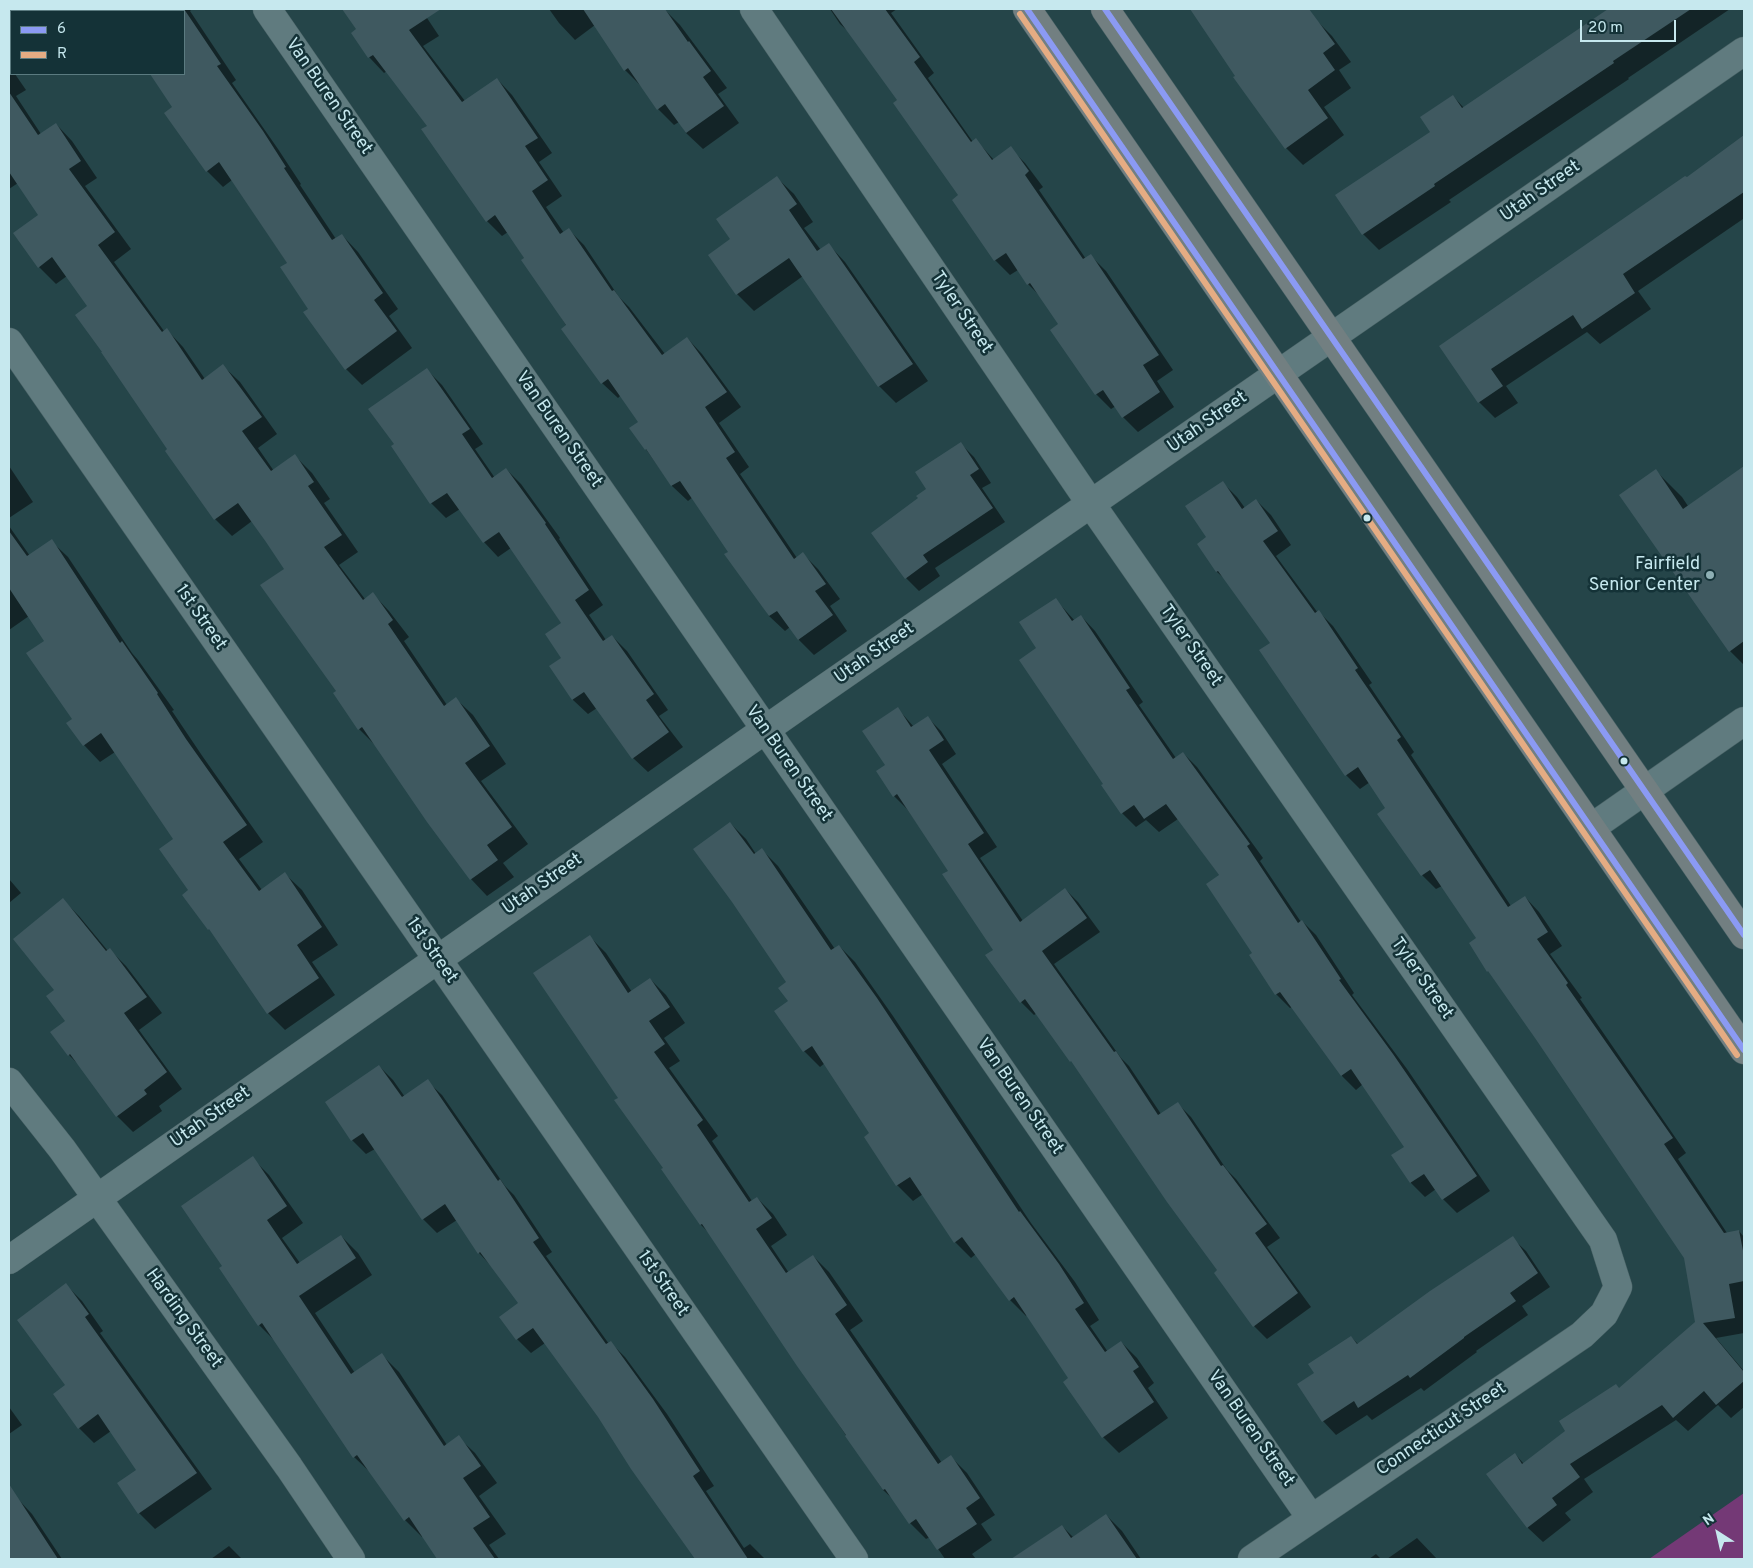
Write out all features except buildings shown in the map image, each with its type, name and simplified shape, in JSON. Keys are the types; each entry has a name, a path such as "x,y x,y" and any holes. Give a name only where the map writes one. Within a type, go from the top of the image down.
{"main road":[{"path":"1027,9 1744,1050"},
{"path":"1105,9 1744,935"}],"street":[{"name":"Van Buren Street","path":"267,9 1311,1518"},
{"name":"Tyler Street","path":"754,9 1091,504 1603,1240 1618,1287"},
{"name":"Utah Street","path":"9,1260 765,730 1744,51"},
{"name":"1st Street","path":"9,342 436,960 854,1559"},
{"path":"1591,828 1744,721"},
{"name":"Harding Street","path":"9,1082 62,1149 289,1468 351,1559"},
{"name":"Connecticut Street","path":"1252,1559 1582,1335 1604,1314 1618,1287"}],"shaded area":[{"path":"1744,1493 1744,1559 1649,1559"}],"transit line":[{"name":"6","path":"1027,9 1744,1050"},
{"name":"6","path":"1105,9 1744,935"},
{"name":"R","path":"1020,14 1737,1055"}],"place":[{"name":"Fairfield Senior Center","path":"1710,575"}]}
